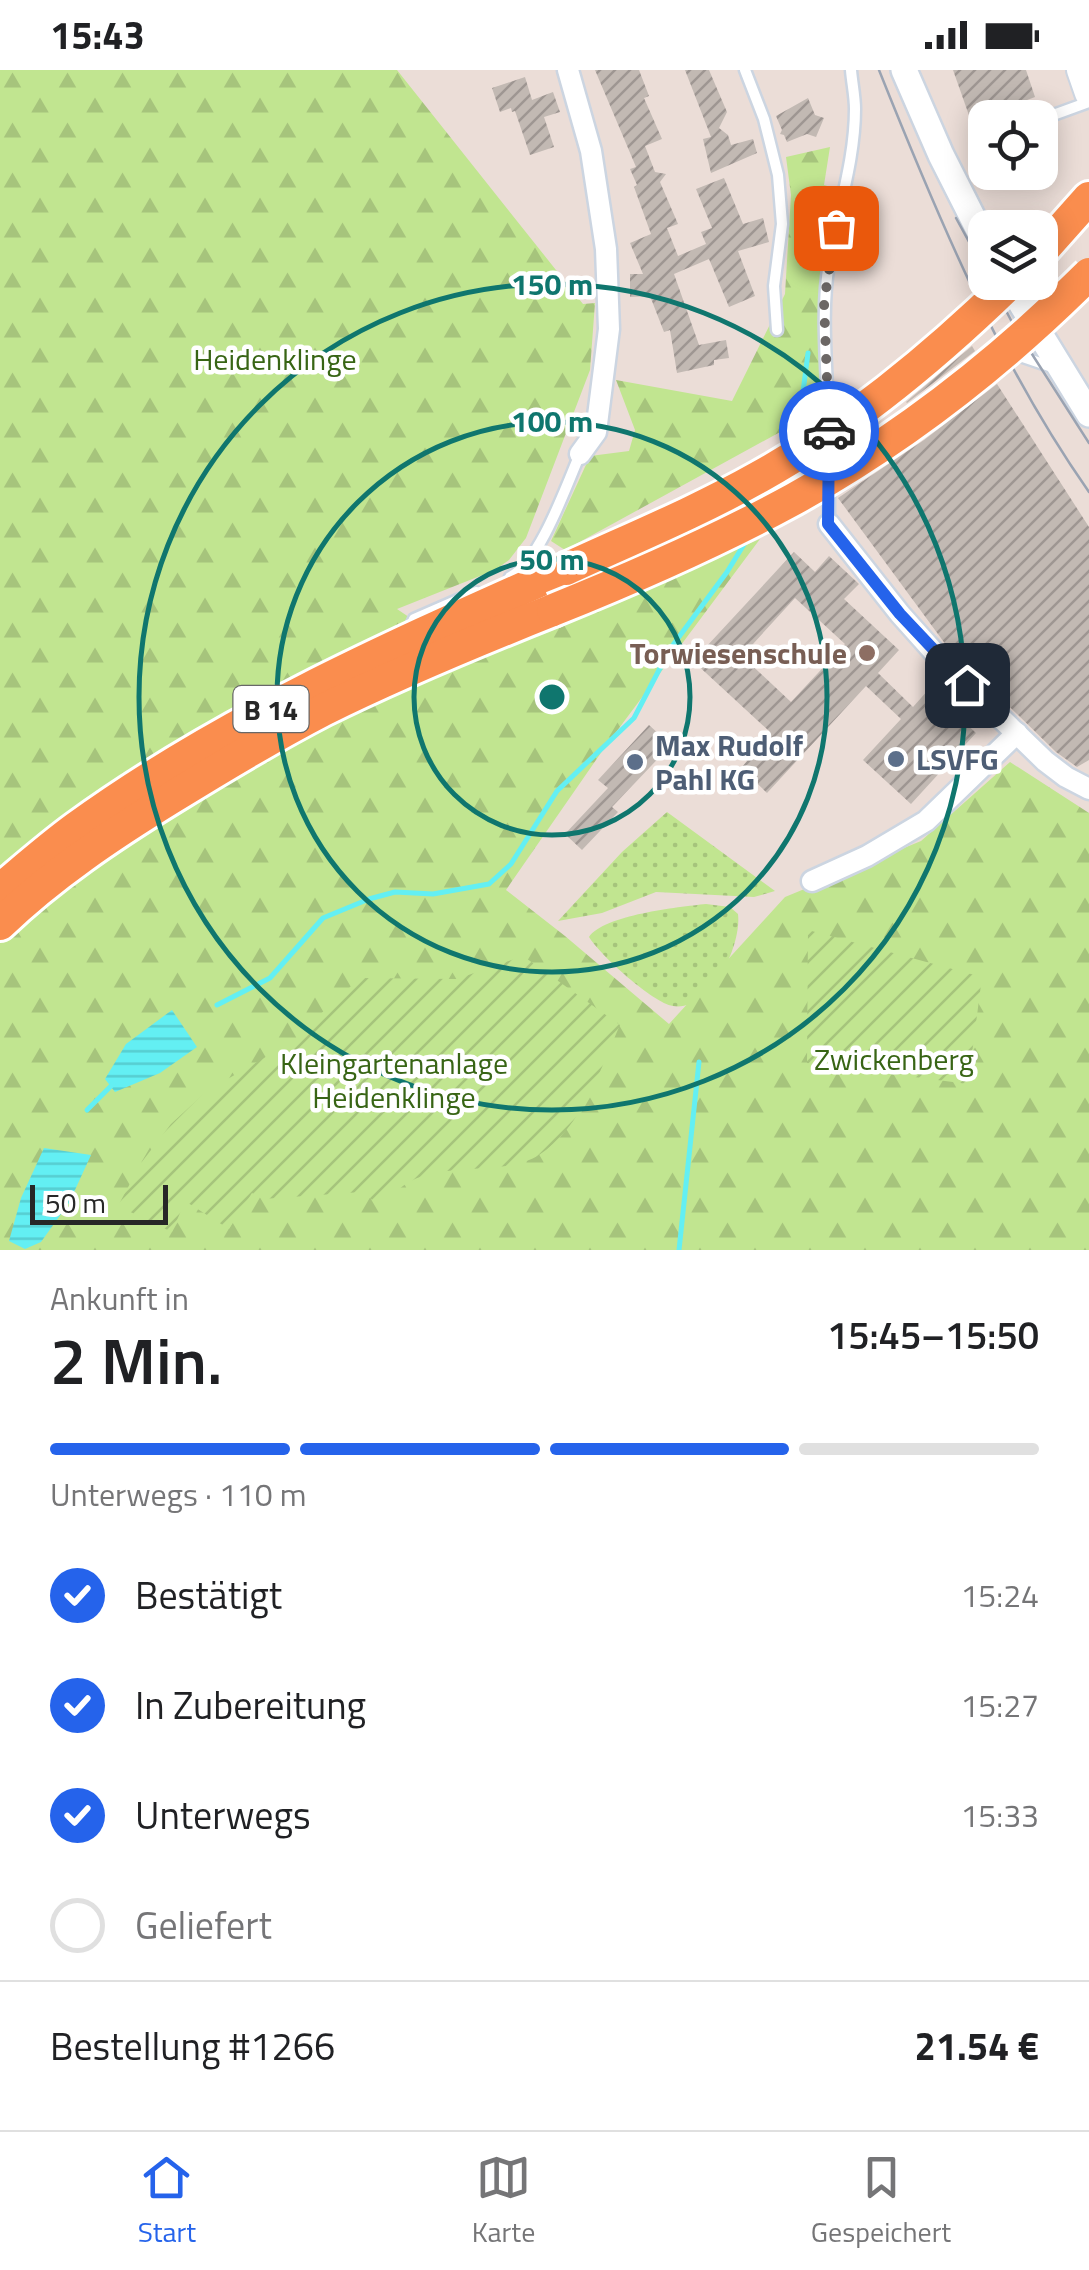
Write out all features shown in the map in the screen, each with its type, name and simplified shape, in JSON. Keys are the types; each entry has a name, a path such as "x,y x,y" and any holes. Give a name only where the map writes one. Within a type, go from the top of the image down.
{"highway":[{"path":"1058,233 1089,198"},
{"name":"B 14","path":"0,924 94,848 236,758 322,711 418,665 717,539 796,498 921,418 990,364 1089,274"},
{"name":"B 14","path":"0,890 78,826 258,716 405,642 759,477 895,384 992,300"}],"main road":[{"path":"1081,70 1089,93"}],"street":[{"path":"568,70 592,151 606,248 609,329 596,432 580,454"},
{"path":"904,70 969,210"},
{"path":"1021,300 1089,414"},
{"path":"1063,372 1089,396"},
{"path":"828,524 942,661 1045,762 1089,789"},
{"path":"812,881 867,856 926,821 1017,733"}],"lane":[{"path":"745,70 764,120 778,175 782,224 774,286 777,330"},
{"path":"828,524 824,302 853,140 851,70"},
{"path":"1058,113 1089,102"},
{"path":"989,346 1063,372"},
{"path":"500,581 518,574 540,543 580,454"},
{"path":"405,642 414,619 483,588"}],"green space":[{"name":"Heidenklinge","path":"0,70 397,70 583,304 595,303 590,370 526,538 509,560 495,570 397,609 474,661 760,539 605,747 506,890 669,1024 785,897 921,841 1010,762 1089,813 1089,1250 0,1250"},
{"path":"830,147 824,185 837,189 818,308 822,409 565,550 551,541 590,456 629,451 635,430 616,380 732,401 785,294 791,195 786,157"},
{"path":"667,812 775,891 754,897 656,892 602,913 558,921 622,852"},
{"path":"706,904 730,907 738,914 738,927 721,974 700,999 687,1005 664,1003 641,988 589,937 597,929 625,918"},
{"name":"Zwickenberg","path":"808,930 982,977 968,1084 807,1063"},
{"name":"Kleingartenanlage Heidenklinge","path":"523,956 620,1025 578,1113 539,1155 510,1165 425,1175 403,1186 381,1206 361,1192 263,1199 252,1193 229,1229 185,1201 172,1232 118,1206 141,1163 171,1124 207,1091 298,1038 360,978 457,979"}],"water":[{"path":"172,1010 197,1047 160,1073 115,1092 105,1079 126,1044"},
{"path":"44,1148 91,1155 69,1203 41,1242 25,1249 9,1241 21,1198"}],"building":[{"path":"595,70 639,70 649,96 644,98 662,139 645,146 655,172 666,174 660,182 678,224 667,228 678,256 706,244 701,232 712,228 696,189 724,178 743,224 763,218 769,242 738,251 755,296 729,307 709,259 674,274 699,345 726,340 729,358 714,360 714,365 677,373 670,330 664,332 650,296 630,297 630,274 643,274 630,243 651,234 634,187 637,185 630,169 636,167"},
{"path":"685,70 709,70 727,112 719,128 728,135 731,145 753,139 757,153 711,173 703,139 711,137"},
{"path":"953,70 1026,70 1035,97 968,100 968,112"},
{"path":"525,77 532,100 553,92 560,112 544,117 554,147 530,155 515,111 511,108 500,112 492,88"},
{"path":"808,98 815,115 824,118 816,137 807,134 787,142 780,134 776,116"},
{"path":"972,346 975,351 906,402"},
{"path":"997,384 1089,527 1089,760 1077,767 1056,752 946,645 838,498"},
{"name":"Torwiesenschule","path":"794,552 815,572 829,556 859,584 844,599 899,650 878,673 913,707 929,689 976,733 911,804 863,760 901,719 866,686 767,793 741,768 747,761 744,758 769,731 693,661","holes":["795,598 845,644 791,702 742,656"]},
{"name":"Max Rudolf Pahl KG","path":"649,725 671,745 612,807 618,812 582,850 565,834 608,788 598,780"}],"waterway":[{"name":"Heidenklinge","path":"793,442 808,353"},
{"name":"Heidenklinge","path":"217,1005 270,978 323,918 395,892 433,894 489,884 511,864 557,791 634,718 670,649 748,538"},
{"path":"679,1250 699,1062"},
{"name":"Heidenklinge","path":"87,1110 113,1084"}],"tram line":[{"path":"879,70 947,233 998,340 1089,492"},
{"path":"956,218 968,240"},
{"path":"1000,300 1089,443"}],"way so far":[{"path":"829,431 824,302 836,228"}],"place":[{"name":"Torwiesenschule","path":"867,653"},
{"name":"LSVFG","path":"896,759"},
{"name":"Max Rudolf Pahl KG","path":"635,762"}],"route":[{"path":"829,431 828,524 900,614 967,685"}]}
